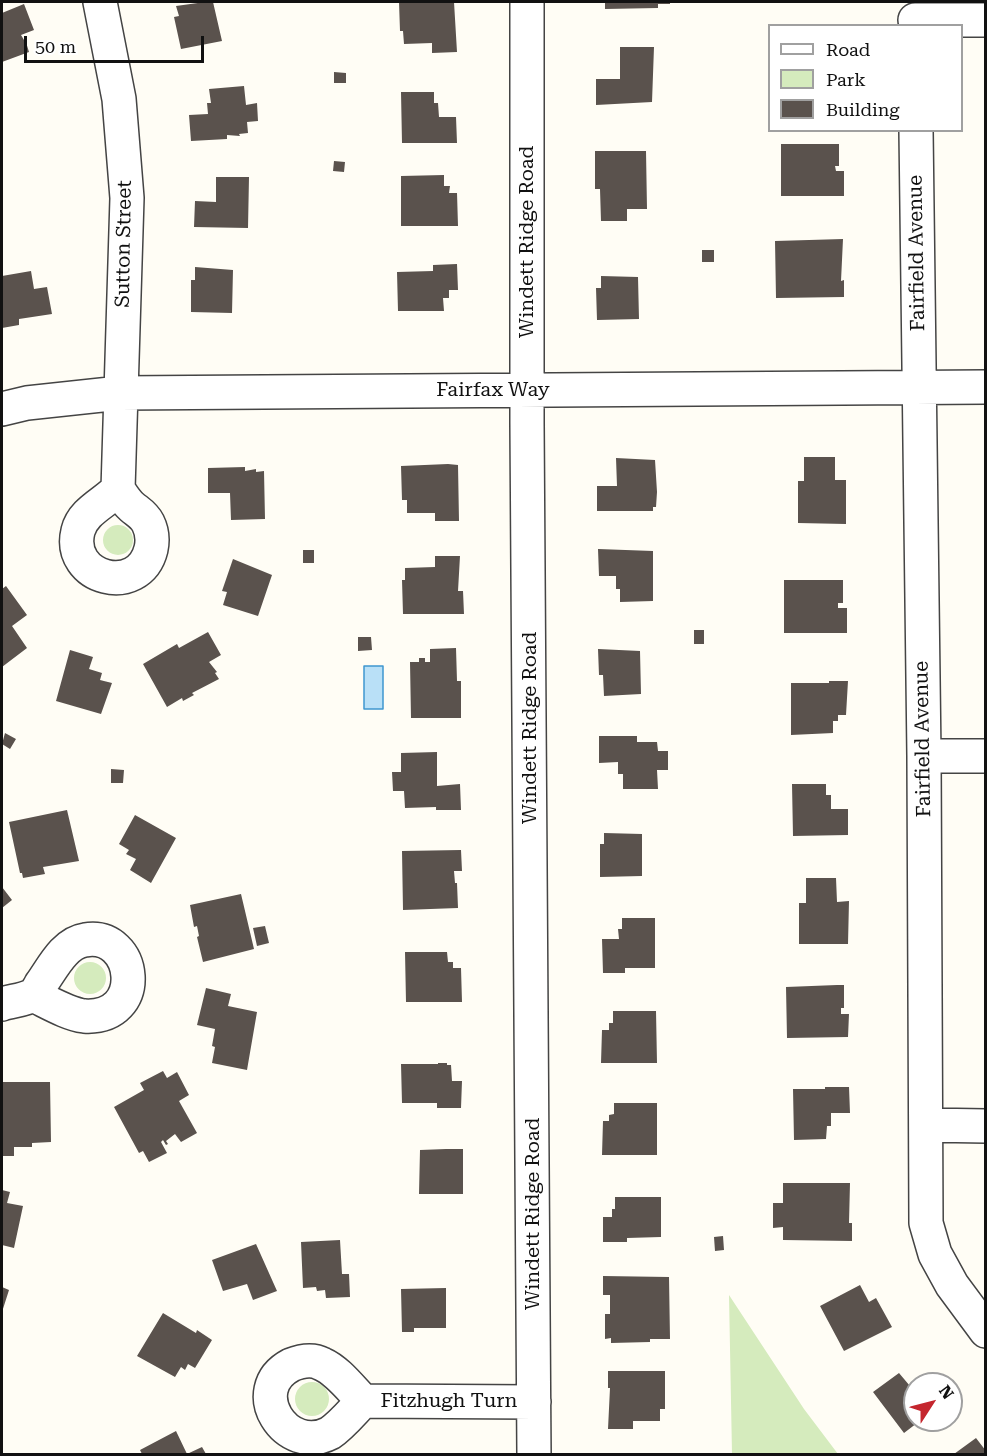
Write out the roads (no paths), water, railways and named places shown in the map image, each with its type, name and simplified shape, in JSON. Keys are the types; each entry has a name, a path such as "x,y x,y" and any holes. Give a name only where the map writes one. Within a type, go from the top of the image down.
{"street":[{"name":"Sutton Street","path":"100,2 119,99 127,198 118,489"},
{"name":"Windett Ridge Road","path":"526,2 534,1455"},
{"path":"915,16 986,20"},
{"name":"Fairfield Avenue","path":"916,132 924,756 926,1223 935,1254 952,1285 986,1331"},
{"name":"Fairfax Way","path":"2,409 27,403 120,393 986,387"},
{"path":"924,756 986,756"},
{"path":"2,1004 33,995"},
{"path":"926,1125 986,1126"},
{"name":"Fitzhugh Turn","path":"363,1401 534,1402"}],"water":[{"path":"364,666 383,666 383,709 364,709"}]}
